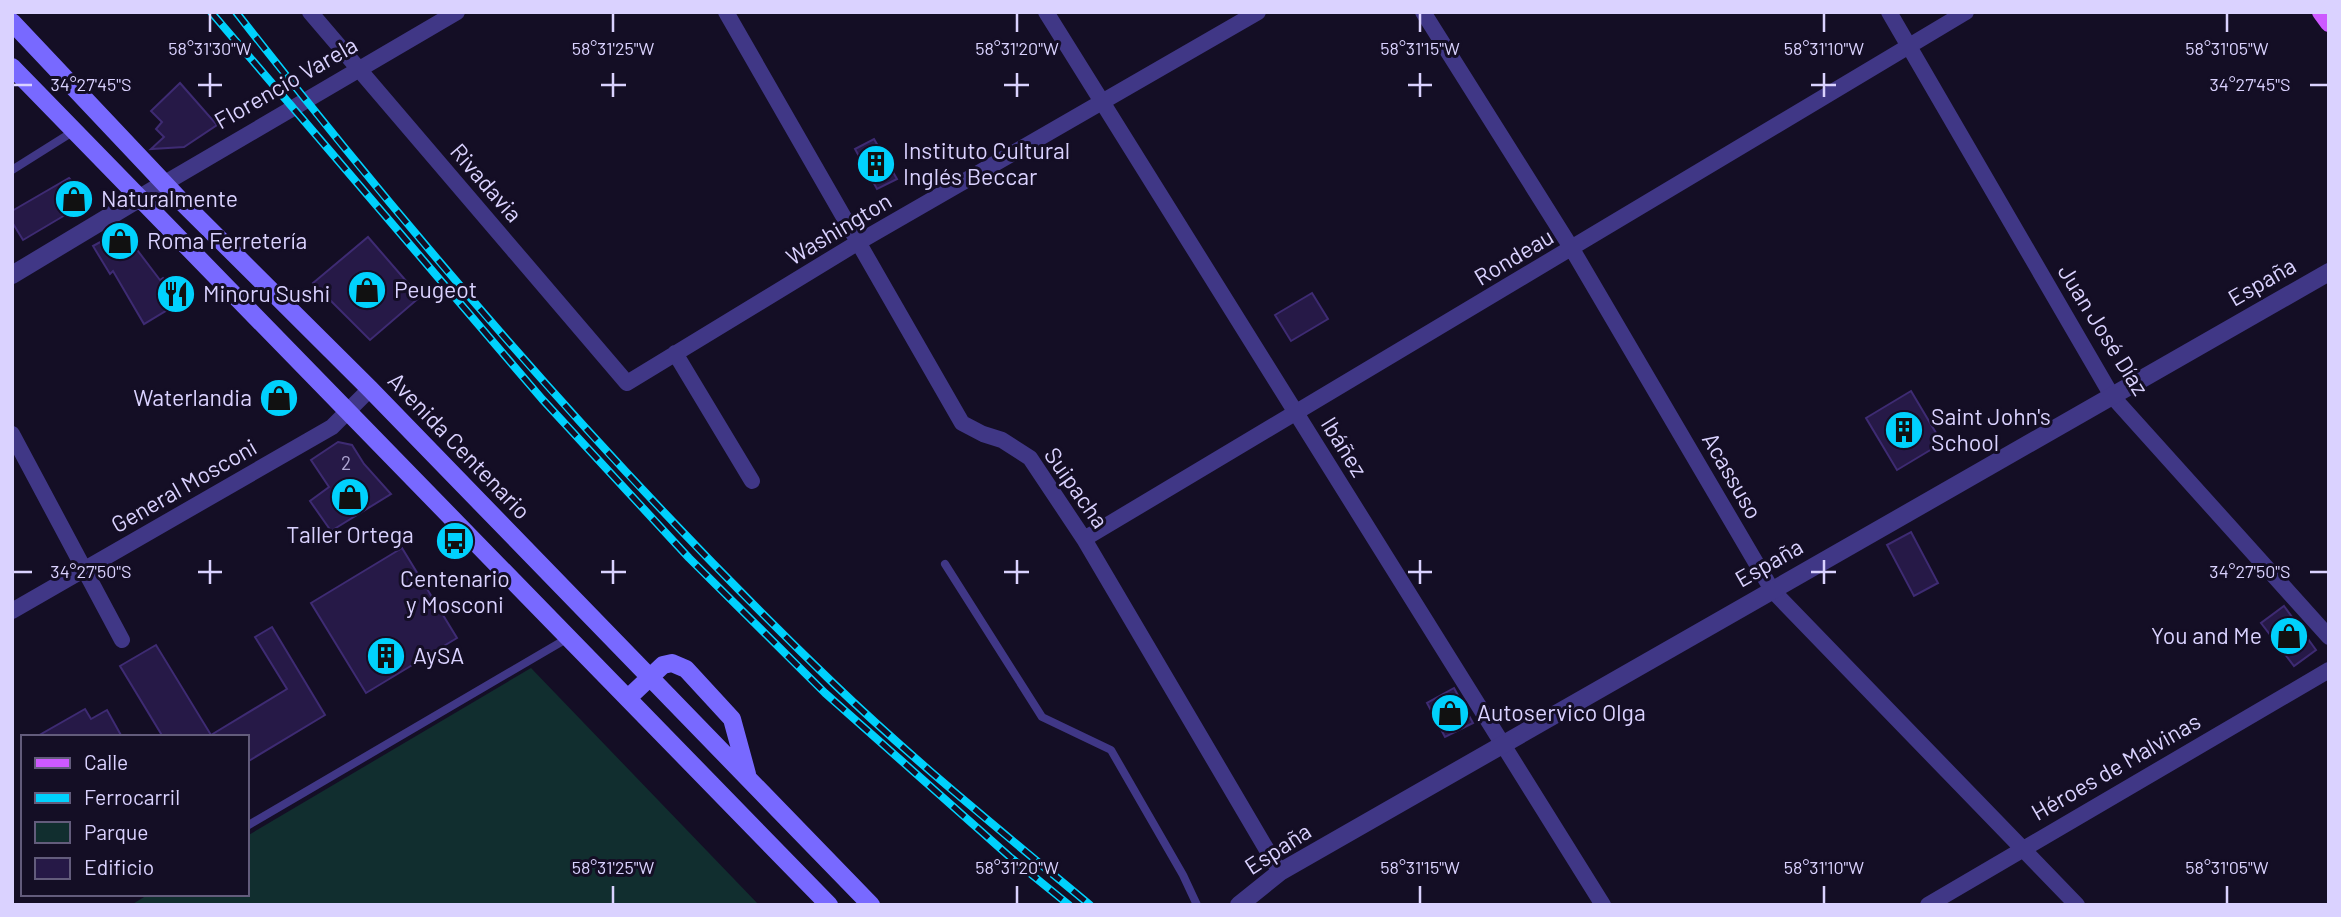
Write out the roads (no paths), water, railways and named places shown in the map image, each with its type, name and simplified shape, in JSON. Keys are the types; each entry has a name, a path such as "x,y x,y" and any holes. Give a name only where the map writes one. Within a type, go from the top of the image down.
{"main road":[{"path":"2322,12 2329,23"},
{"name":"Avenida Centenario","path":"12,22 165,183 651,676 870,905"},
{"path":"12,67 829,905"},
{"path":"628,698 663,665 672,663 686,669 732,719 748,777"}],"street":[{"name":"Rivadavia","path":"310,12 627,383"},
{"name":"Florencio Varela","path":"12,275 139,197 457,12"},
{"name":"Suipacha","path":"726,12 962,423 1002,440 1030,458 1084,539 1280,872"},
{"name":"Ibáñez","path":"1046,12 1603,905"},
{"name":"Washington","path":"627,383 857,243 1258,12"},
{"name":"Acassuso","path":"1423,12 1572,249 1772,590 2077,905"},
{"name":"Juan José Díaz","path":"1888,12 2112,396 2329,636"},
{"name":"Rondeau","path":"1084,539 1966,12"},
{"name":"España","path":"1242,904 1280,872 2329,272"},
{"path":"675,353 752,481"},
{"name":"General Mosconi","path":"12,611 332,427 370,389"},
{"path":"12,434 122,640"},
{"name":"Héroes de Malvinas","path":"1928,905 2022,847 2329,670"}],"lane":[{"path":"12,170 74,131"},
{"path":"945,564 1042,717 1111,750 1183,876 1196,905"},
{"path":"248,825 568,638"}],"railway":[{"path":"211,12 542,399 689,558 825,693 1010,857 1069,905"},
{"path":"236,12 448,272 673,522 862,710 958,795 1090,905"}],"place":[{"name":"Instituto Cultural Inglés Beccar","path":"876,164"},
{"name":"Naturalmente","path":"74,199"},
{"name":"Roma Ferretería","path":"120,241"},
{"name":"Peugeot","path":"367,290"},
{"name":"Minoru Sushi","path":"176,294"},
{"name":"Waterlandia","path":"279,398"},
{"name":"Saint John's School","path":"1904,430"},
{"name":"Taller Ortega","path":"350,497"},
{"name":"Centenario y Mosconi","path":"455,541"},
{"name":"You and Me","path":"2289,636"},
{"name":"AySA","path":"386,656"},
{"name":"Autoservico Olga","path":"1450,713"}]}
